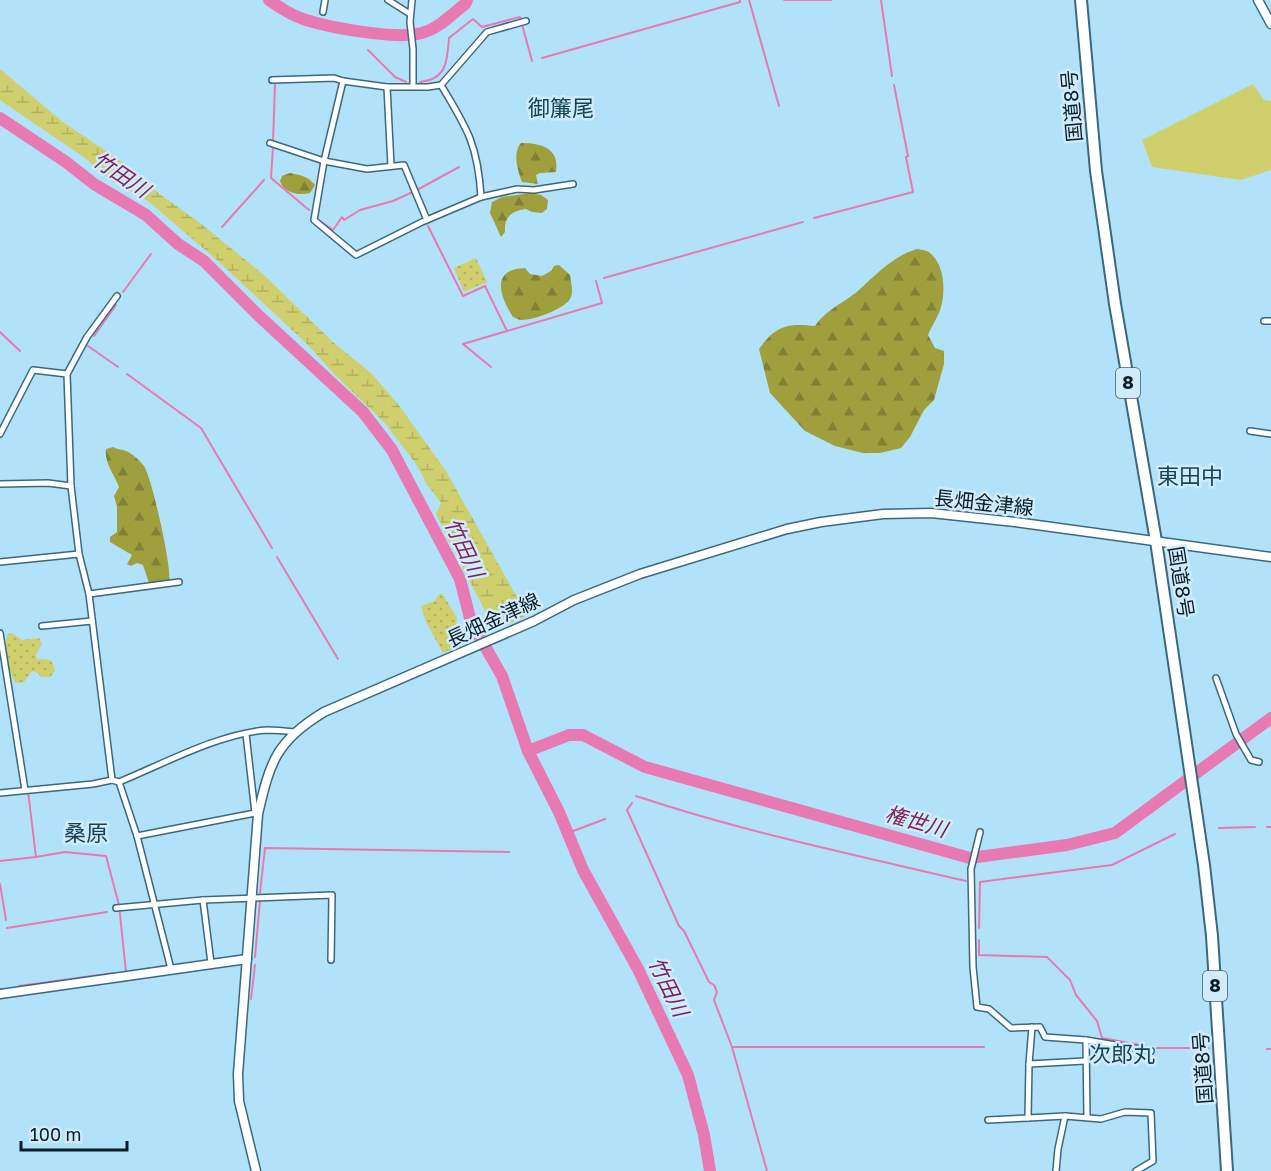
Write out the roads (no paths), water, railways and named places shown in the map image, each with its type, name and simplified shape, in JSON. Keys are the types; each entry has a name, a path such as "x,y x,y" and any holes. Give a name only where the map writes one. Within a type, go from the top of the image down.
{"highway":[{"name":"国道8号","path":"1081,0 1096,171 1114,304 1156,541 1196,801 1212,936 1227,1171"}],"main road":[{"path":"1258,0 1268,9 1271,24"},
{"name":"長畑金津線","path":"256,1171 239,1101 238,1074 253,897 257,814 268,772 275,758 295,732 324,712 443,662 534,621 574,600 650,571 787,529 846,518 883,514 931,513 1271,557"},
{"path":"0,994 247,959"}],"street":[{"path":"323,12 326,0"},
{"path":"388,0 410,14"},
{"path":"412,0 410,28 413,49 413,86"},
{"path":"272,80 334,78 387,87 441,85 487,32 526,21"},
{"path":"343,81 324,161 314,220 356,255 427,220 481,197 517,189 534,190 573,184"},
{"path":"441,85 471,137 476,153 481,197"},
{"path":"387,87 391,166"},
{"path":"270,143 324,161 367,169 404,165 427,220"},
{"path":"117,296 87,337 67,374 71,486 79,554 89,594 116,781 137,836 171,969"},
{"path":"1264,321 1271,321"},
{"path":"0,434 33,370 67,374"},
{"path":"1250,431 1271,434"},
{"path":"0,484 48,483 71,486"},
{"path":"0,562 79,554"},
{"path":"89,594 179,582"},
{"path":"42,626 92,621"},
{"path":"0,633 25,790"},
{"path":"1216,678 1236,734 1251,760 1259,762"},
{"path":"0,793 116,781 214,742 268,730 295,732"},
{"path":"137,836 257,814 246,734"},
{"path":"980,832 971,870 973,968 977,1007 989,1010 1011,1028 1040,1027 1045,1037 1086,1040 1151,1050"},
{"path":"116,908 203,900 332,895 331,960"},
{"path":"203,900 212,963"},
{"path":"1028,1118 1032,1027"},
{"path":"1086,1040 1087,1117"},
{"path":"1029,1064 1085,1061"},
{"path":"988,1120 1065,1116 1101,1119 1125,1112 1151,1113 1153,1161 1136,1171"},
{"path":"1056,1171 1065,1116"}],"waterway":[{"path":"269,0 291,14 317,23 364,32 397,35 422,33 434,28 467,0"},
{"path":"542,58 740,2 740,0"},
{"path":"749,0 779,106"},
{"path":"784,0 831,0"},
{"path":"881,0 892,76"},
{"path":"420,82 441,73 446,61 449,38 473,19 482,27 520,17 532,61"},
{"path":"368,50 395,77 406,82"},
{"path":"273,141 275,85"},
{"path":"814,218 913,192 894,85"},
{"name":"竹田川","path":"0,118 66,162 94,184 146,215 178,244 204,261 259,316 363,412 392,450 460,579 471,622 502,676 528,751 559,812 583,870 638,969 688,1075 704,1135 710,1171"},
{"path":"273,146 271,178 309,210"},
{"path":"317,219 333,230 342,217 344,220 360,210 393,201 459,167"},
{"path":"222,227 264,180"},
{"path":"604,278 803,222"},
{"path":"428,226 463,296 485,286 507,331"},
{"path":"123,292 151,254"},
{"path":"491,367 463,344 602,303 596,281"},
{"path":"94,336 116,305"},
{"path":"0,332 20,351"},
{"path":"88,346 118,367"},
{"path":"127,374 201,428 272,548"},
{"path":"277,557 338,659"},
{"name":"権世川","path":"528,751 569,735 583,735 645,767 970,858 1067,845 1115,833 1271,718"},
{"path":"28,791 36,857 65,852 106,856 119,905 126,972"},
{"path":"636,796 759,832 966,881"},
{"path":"632,803 627,810 679,926 684,931 709,982 714,985 717,992 714,1000 732,1047 984,1047"},
{"path":"568,833 605,819"},
{"path":"1219,828 1255,827"},
{"path":"979,928 980,882 1112,865 1175,834"},
{"path":"260,893 265,848 509,852"},
{"path":"0,861 36,857"},
{"path":"0,884 6,920"},
{"path":"255,957 260,901"},
{"path":"7,928 107,912"},
{"path":"979,940 979,955 1047,957 1070,980 1076,995 1097,1021 1102,1038 1146,1046"},
{"path":"251,999 255,965"},
{"path":"157,967 163,966"},
{"path":"134,971 150,968"},
{"path":"19,986 114,973"},
{"path":"0,989 5,989"},
{"path":"732,1047 767,1171"},
{"path":"1157,1048 1209,1048"}],"district":[{"name":"御簾尾","path":"561,108"},
{"name":"東田中","path":"1190,476"},
{"name":"桑原","path":"86,833"},
{"name":"次郎丸","path":"1122,1054"}]}
